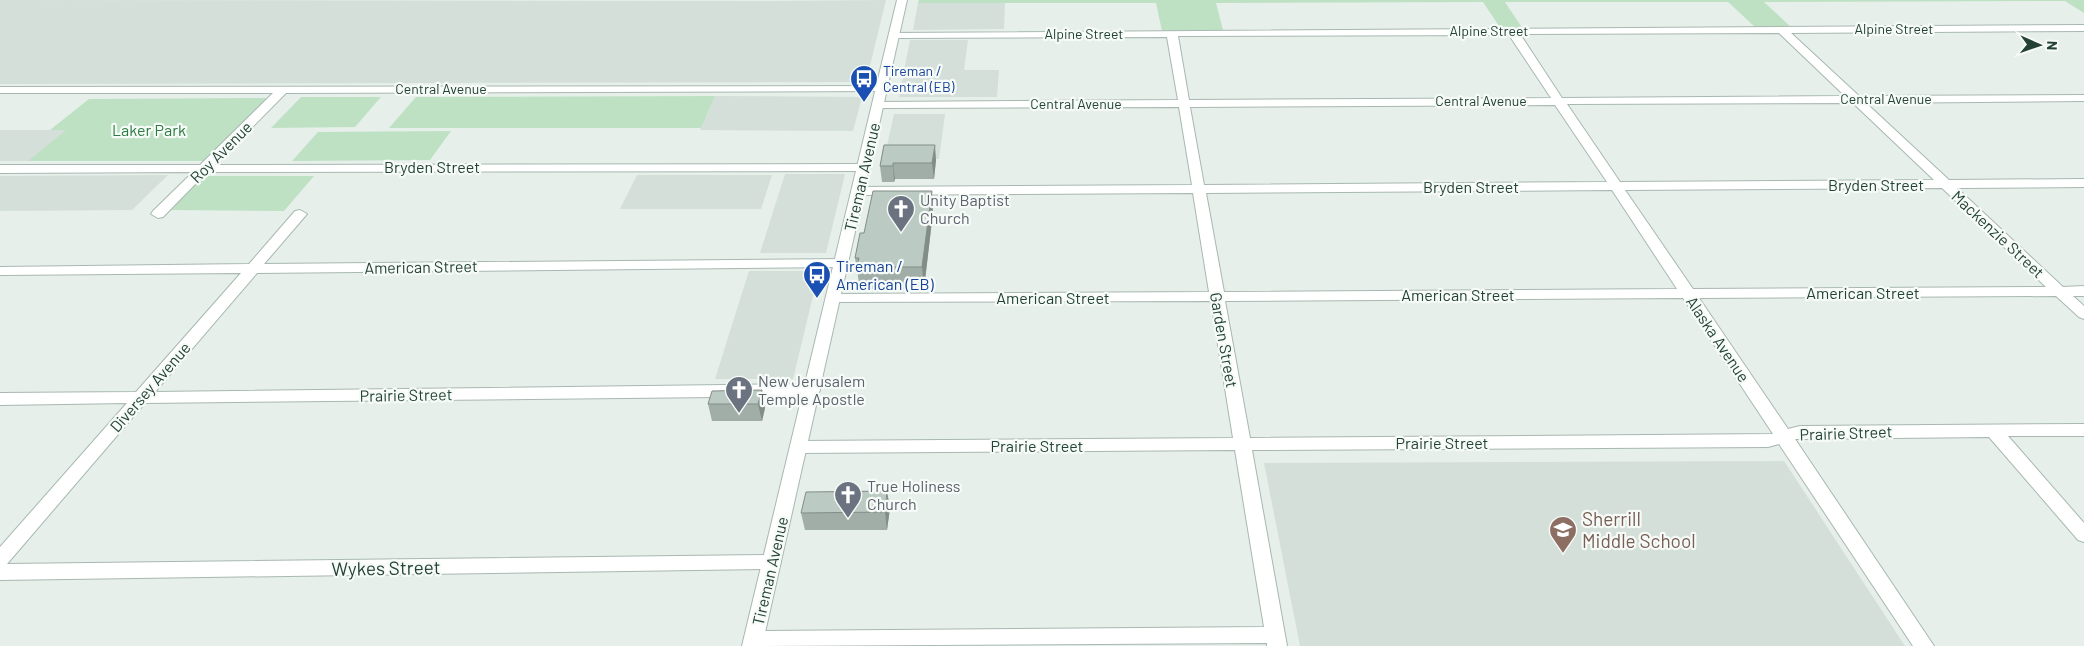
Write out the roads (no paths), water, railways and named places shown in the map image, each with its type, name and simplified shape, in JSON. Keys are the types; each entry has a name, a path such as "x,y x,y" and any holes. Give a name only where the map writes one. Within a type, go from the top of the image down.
{"street":[{"name":"Tireman Avenue","path":"753,643 902,0"},
{"name":"Alpine Street","path":"894,34 2084,28"},
{"name":"Mackenzie Street","path":"1782,30 2084,314"},
{"name":"Alaska Avenue","path":"1512,31 1924,646"},
{"name":"Garden Street","path":"1172,33 1276,640"},
{"name":"Central Avenue","path":"0,90 882,88"},
{"name":"Roy Avenue","path":"158,214 284,89"},
{"name":"Central Avenue","path":"878,105 2084,98"},
{"name":"Bryden Street","path":"0,169 864,166"},
{"name":"Bryden Street","path":"858,191 2084,183"},
{"name":"Diversey Avenue","path":"0,560 300,214"},
{"name":"American Street","path":"0,271 842,263"},
{"name":"American Street","path":"833,299 2084,292"},
{"name":"Prairie Street","path":"0,399 812,390"},
{"name":"Prairie Street","path":"798,447 1768,441 1800,432 2084,430"},
{"path":"1994,431 2084,535"},
{"name":"Wykes Street","path":"0,572 772,562"},
{"path":"753,643 1276,640"}],"place":[{"name":"Tireman / Central (EB)","path":"864,103"},
{"name":"Unity Baptist Church","path":"901,233"},
{"name":"Tireman / American (EB)","path":"817,299"},
{"name":"New Jerusalem Temple Apostle","path":"739,414"},
{"name":"True Holiness Church","path":"848,519"},
{"name":"Sherrill Middle School","path":"1563,554"}],"park label":[{"name":"Laker Park","path":"149,130"}]}
